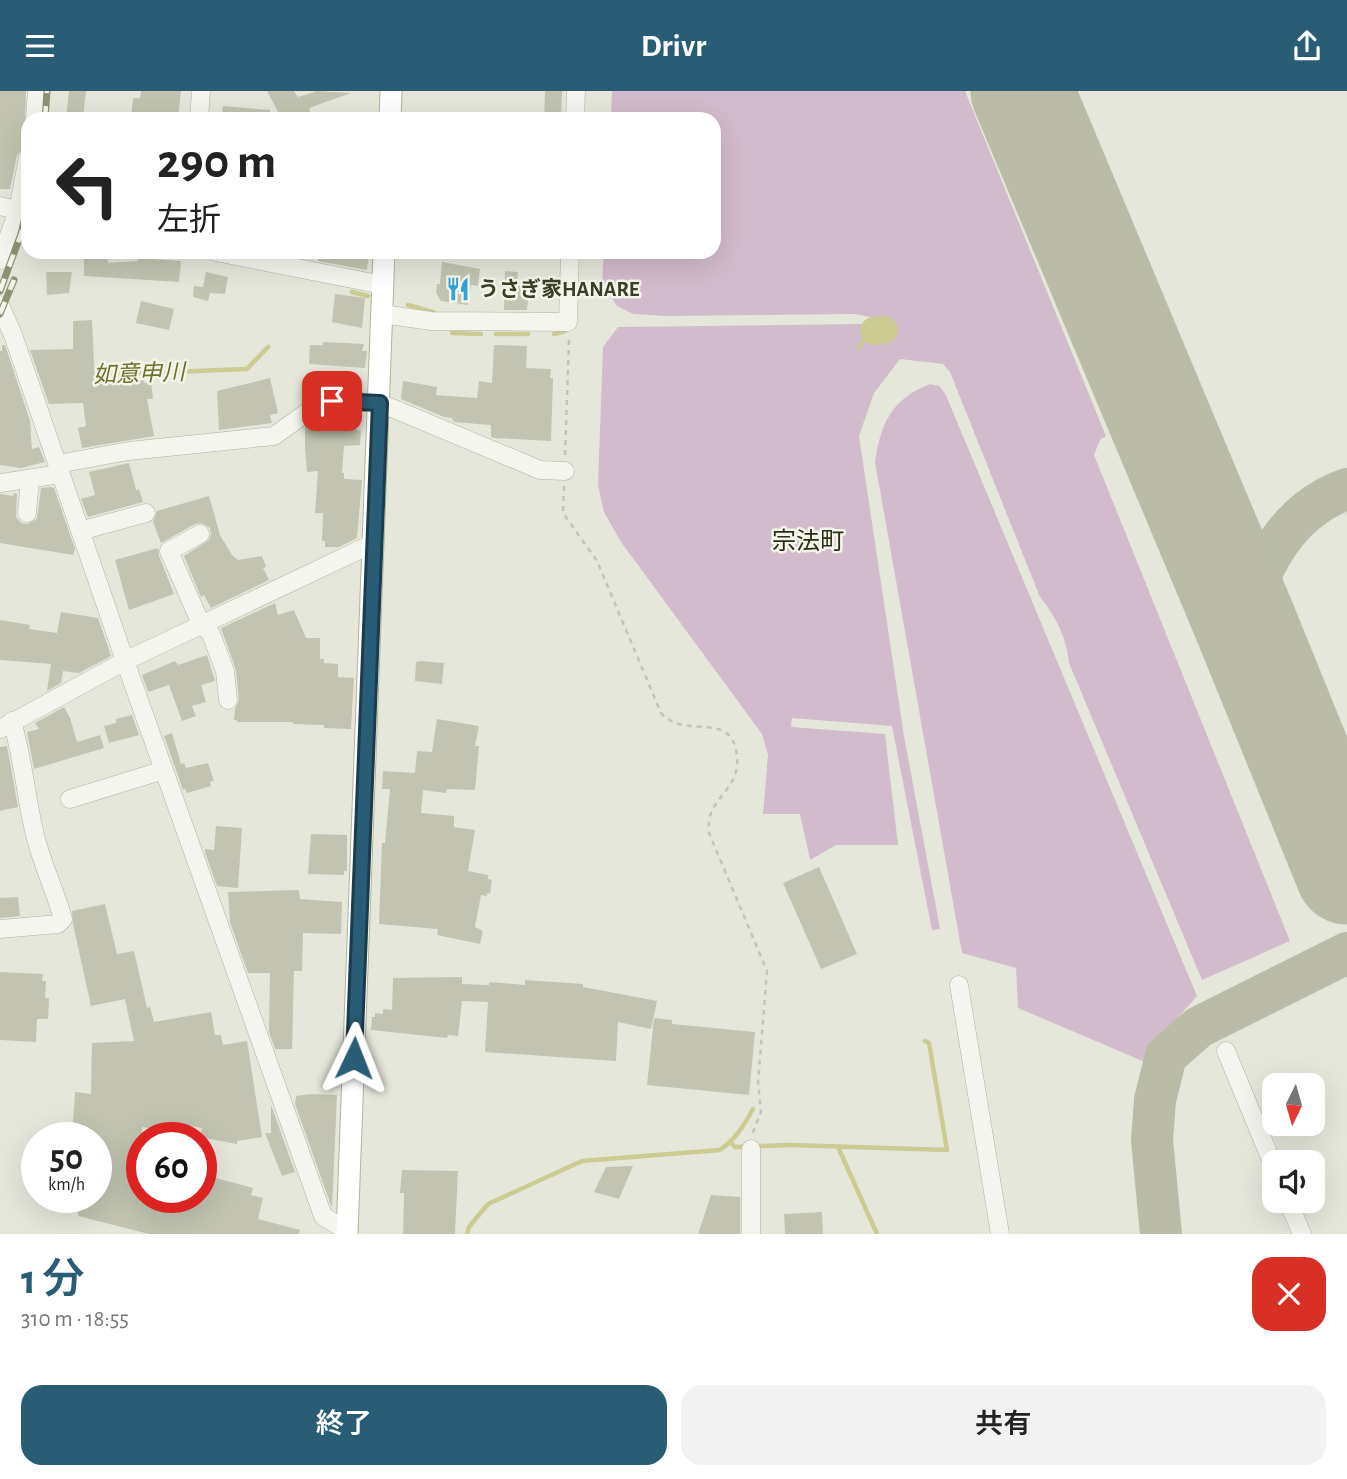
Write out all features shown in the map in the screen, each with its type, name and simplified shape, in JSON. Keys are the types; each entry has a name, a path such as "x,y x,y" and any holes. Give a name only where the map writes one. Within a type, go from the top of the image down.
{"main road":[{"path":"390,112 391,91"},
{"path":"346,1232 384,259"}],"street":[{"path":"36,112 37,91"},
{"path":"200,112 201,91"},
{"path":"575,112 576,91"},
{"path":"0,260 21,186"},
{"path":"251,259 383,285"},
{"path":"382,314 431,321 568,322 570,259"},
{"path":"0,305 323,1216 346,1232"},
{"path":"0,483 30,479 128,451 274,436 317,405 332,401 380,403 540,470 565,471"},
{"path":"27,513 30,479"},
{"path":"80,531 146,513"},
{"path":"200,534 169,551 201,624 211,634 225,671 228,700"},
{"path":"0,929 58,924 63,919 55,891 46,874 6,725 125,661 374,543"},
{"path":"70,799 164,770"},
{"path":"959,985 1000,1234"},
{"path":"1226,1051 1267,1150"},
{"path":"751,1149 751,1234"},
{"path":"1293,1213 1302,1234"}],"path":[{"path":"568,322 563,513 597,561 661,712 669,722 678,725 724,731 736,747 735,779 713,807 708,825 766,971 758,1082 761,1112 752,1135 751,1149"}],"shaded area":[{"path":"612,91 965,91 1106,436 1100,440 1094,455 1290,941 1202,980 1069,663 1060,628 1040,597 950,372 943,364 900,359 874,393 859,436 904,736 940,929 932,930 892,726 792,718 791,727 885,734 898,845 836,845 810,860 800,814 763,814 768,755 762,734 621,542 604,512 598,485 603,347 618,327 860,324 872,327 875,318 854,314 665,316 633,314 617,306 602,283 604,259 721,259 721,112 611,112"},
{"path":"930,384 939,386 945,393 1197,996 1167,1030 1145,1062 1018,1008 1016,968 962,953 875,462 881,435 890,414 906,397"}],"building":[{"path":"0,91 26,91 25,112 21,112 21,150 17,155 10,189 0,189"},
{"path":"69,91 86,91 84,112 67,112"},
{"path":"141,91 181,91 179,112 132,112 133,98 140,98"},
{"path":"267,91 294,91 298,97 317,91 351,93 309,108 310,112 278,112"},
{"path":"545,91 562,91 561,112 544,112"},
{"path":"223,106 270,110 270,112 222,112"},
{"path":"84,259 108,259 108,263 138,259 181,261 179,282 84,276"},
{"path":"318,259 368,259 367,270"},
{"path":"442,262 480,269 478,286 471,285 468,305 441,301 436,293 437,284 440,284"},
{"path":"505,271 518,272 517,285 527,286 527,310 504,310"},
{"path":"46,272 72,272 69,293 47,295"},
{"path":"206,272 228,277 225,294 210,293 208,301 193,297 194,286 203,287"},
{"path":"335,294 365,298 362,328 332,322"},
{"path":"141,301 174,309 169,330 136,323"},
{"path":"92,320 95,384 144,380 144,383 151,382 153,399 147,399 154,436 82,448 78,428 86,426 83,403 49,404 30,350 73,349 73,321"},
{"path":"323,342 364,344 362,351 367,351 365,368 309,364 310,345 323,345"},
{"path":"2,345 5,345 30,421 32,449 39,447 45,462 21,468 0,465"},
{"path":"494,345 527,346 526,368 551,369 551,441 494,438 491,437 491,425 454,422 452,418 401,399 403,381 437,387 436,395 477,398 479,381 492,383"},
{"path":"270,378 278,413 270,415 272,423 219,430 217,391"},
{"path":"330,413 356,413 356,430 361,431 360,445 344,446 342,473 344,479 362,480 357,538 339,547 325,547 325,541 322,541 323,513 315,513 318,471 307,472 305,427 310,424 330,425"},
{"path":"129,463 136,490 139,489 143,502 88,517 81,499 95,495 89,472"},
{"path":"41,488 54,488 75,549 73,555 0,543 0,494 17,494 16,517 21,523 27,524 37,519"},
{"path":"209,496 220,535 232,555 238,560 262,556 266,567 263,568 269,580 211,608 204,595 201,597 184,556 209,540 210,528 201,523 195,524 161,543 153,522 157,511"},
{"path":"158,548 174,594 129,610 115,560"},
{"path":"275,603 278,615 294,610 306,638 320,638 320,659 324,659 324,663 338,664 338,677 354,678 351,729 324,728 324,725 293,722 234,720 239,700 236,670 221,628"},
{"path":"61,612 98,618 111,656 79,673 63,671 61,683 47,691 51,664 0,660 0,620 30,625 29,629 57,633"},
{"path":"207,655 215,681 201,685 206,702 192,706 196,716 182,721 169,685 148,692 142,675 175,661 178,665"},
{"path":"416,662 444,663 442,684 415,681"},
{"path":"64,707 77,742 100,735 104,748 34,769 27,732 39,729 35,723"},
{"path":"132,715 139,735 109,743 104,726 116,723 116,719"},
{"path":"437,719 479,726 475,746 479,746 475,790 447,789 446,793 423,790 421,813 454,816 454,827 475,830 468,871 488,875 488,879 492,880 490,894 481,895 475,927 483,931 480,944 437,935 438,929 379,924 382,843 385,843 390,789 382,789 383,771 415,773 417,751 432,752"},
{"path":"172,733 181,764 184,763 186,768 208,763 214,781 210,782 211,786 187,793 183,790 164,736"},
{"path":"7,746 18,807 0,811 0,747"},
{"path":"216,826 242,828 238,888 217,886 205,852 205,849 214,850"},
{"path":"311,834 347,835 347,871 344,871 344,875 308,874"},
{"path":"819,867 857,954 821,969 783,883"},
{"path":"299,890 300,899 342,902 341,934 303,933 302,971 294,971 292,1049 275,1049 269,1032 270,973 248,973 230,922 228,892"},
{"path":"18,897 20,916 0,918 0,898"},
{"path":"105,904 117,954 134,951 147,1008 150,1007 154,1022 211,1012 215,1035 221,1035 223,1045 247,1041 262,1137 237,1141 237,1144 217,1140 217,1122 126,1122 126,1213 217,1213 217,1178 253,1188 251,1195 263,1198 258,1219 300,1230 299,1234 149,1234 78,1216 78,1213 112,1213 112,1122 73,1122 75,1092 91,1094 92,1043 134,1041 125,999 91,1006 72,911"},
{"path":"0,972 43,974 42,981 46,981 45,998 49,998 48,1019 37,1019 36,1042 0,1040"},
{"path":"462,977 462,984 489,985 489,982 525,985 525,980 583,984 583,987 657,1001 651,1029 618,1022 616,1061 485,1052 488,1002 462,1001 458,1036 448,1035 447,1038 371,1030 375,1013 383,1014 383,1009 392,1010 393,978"},
{"path":"654,1018 672,1020 672,1024 755,1032 749,1095 647,1085"},
{"path":"337,1095 332,1208 295,1104 296,1096"},
{"path":"271,1105 295,1172 282,1176 265,1133 271,1133"},
{"path":"633,1166 619,1199 594,1192 606,1167"},
{"path":"402,1170 458,1171 455,1234 403,1234 404,1193 400,1193"},
{"path":"711,1195 740,1197 740,1234 698,1234"},
{"path":"822,1212 823,1234 785,1234 784,1214"}],"waterway":[{"name":"如意申川","path":"352,292 368,296"},
{"name":"如意申川","path":"408,305 433,312"},
{"name":"如意申川","path":"874,331 884,330"},
{"name":"如意申川","path":"554,334 565,331"},
{"path":"859,348 865,337 874,331"},
{"name":"如意申川","path":"452,333 481,334"},
{"name":"如意申川","path":"496,334 528,334"},
{"name":"如意申川","path":"92,375 247,369 268,347"},
{"path":"731,1143 735,1147 791,1145 947,1150 929,1043 925,1041"},
{"path":"467,1234 469,1227 488,1204 582,1161 720,1150 735,1136 753,1109"},
{"path":"838,1147 877,1234"}],"taxiway":[{"path":"1244,620 1259,578 1280,541 1308,510 1347,489"},
{"path":"1161,1234 1152,1140 1155,1100 1166,1056 1199,1027 1347,953"}],"runway":[{"path":"1022,91 1347,873"}],"railway":[{"path":"46,112 47,91"},
{"path":"0,291 21,234"},
{"path":"0,314 14,280"}],"place":[{"name":"うさぎ家HANARE","path":"458,289"}],"district":[{"name":"宗法町","path":"808,541"}],"route":[{"path":"332,401 380,403 354,1058"}]}
